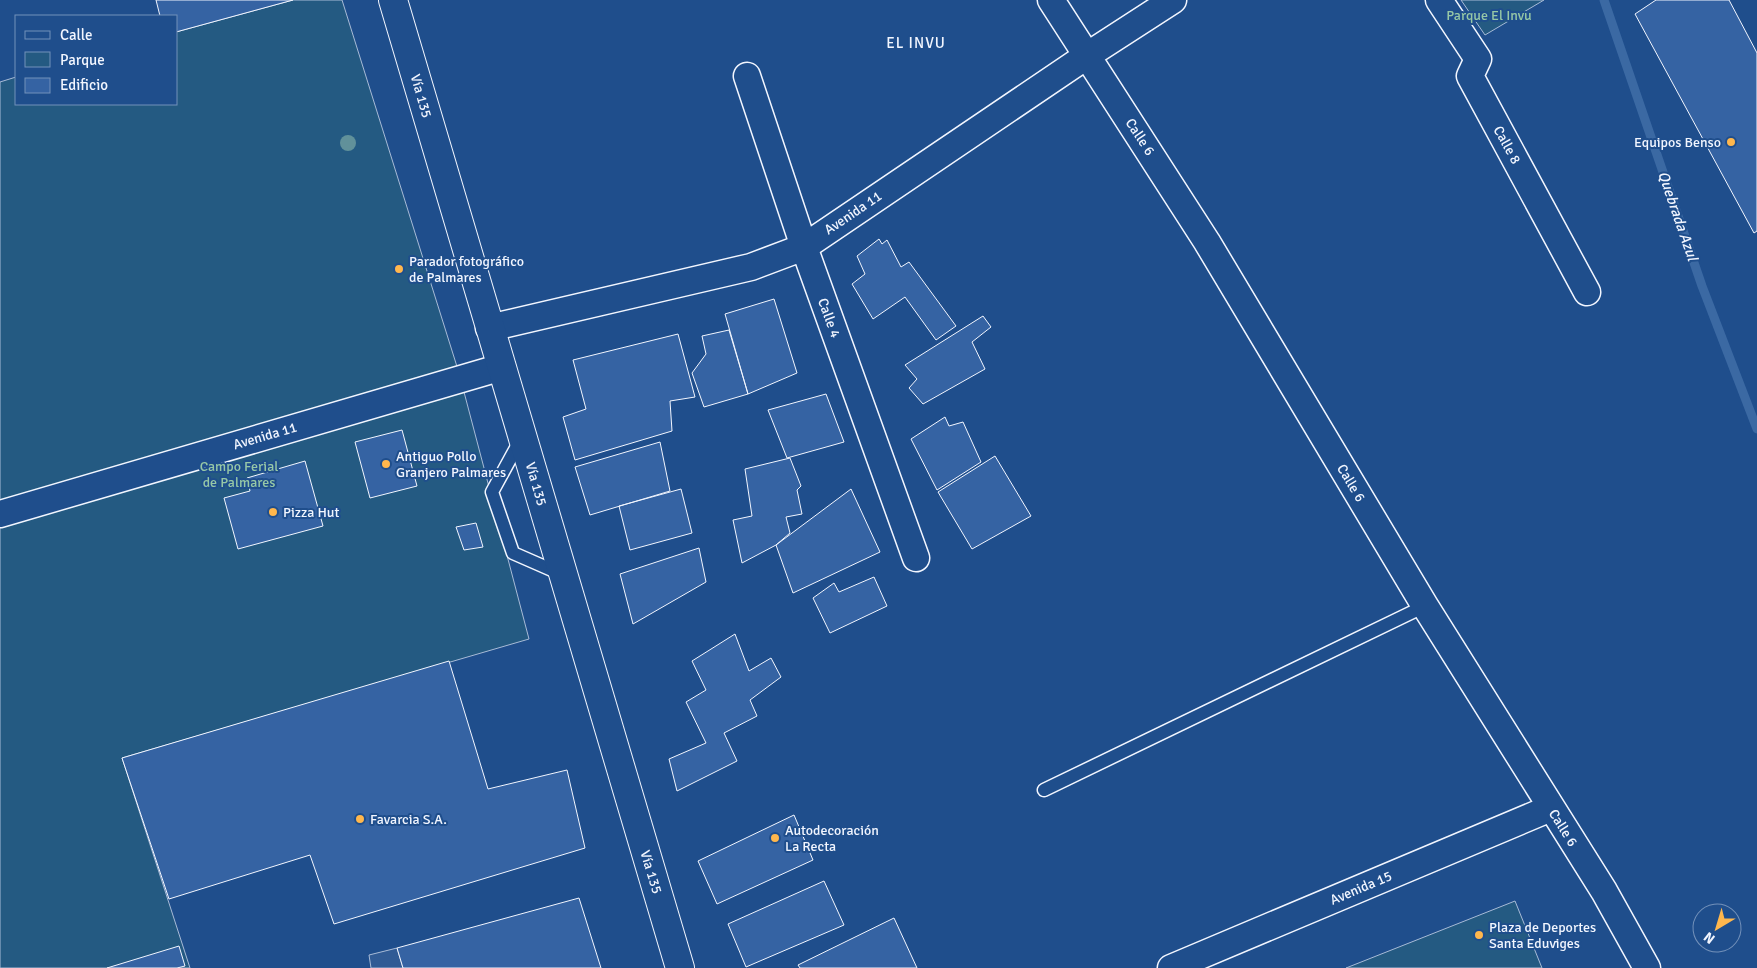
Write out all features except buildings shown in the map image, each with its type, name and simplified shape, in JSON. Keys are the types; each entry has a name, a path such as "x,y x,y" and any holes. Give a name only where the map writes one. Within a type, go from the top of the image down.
{"main road":[{"name":"Vía 135","path":"393,0 680,968"}],"street":[{"name":"Calle 6","path":"1051,0 1207,242 1425,606 1604,891 1647,968"},
{"name":"Avenida 11","path":"489,328 751,267 804,246 1173,0"},
{"name":"Calle 8","path":"1439,0 1478,59 1470,76 1588,292"},
{"name":"Calle 4","path":"747,76 804,246 916,558"},
{"name":"Avenida 11","path":"0,514 502,367"},
{"name":"Avenida 15","path":"1171,968 1551,808"}],"lane":[{"path":"522,437 492,492 513,553 562,574"},
{"path":"1044,790 1425,606"}],"green space":[{"name":"Campo Ferial de Palmares","path":"293,0 342,0 459,373 529,639 122,758 190,968 0,968 0,82 15,77 15,105 178,105 178,31"},
{"name":"Parque El Invu","path":"1461,0 1544,0 1485,35"},
{"name":"Plaza de Deportes Santa Eduviges","path":"1515,901 1542,968 1346,968"}],"shaded area":[{"path":"397,948 403,968 371,968 369,955"}],"waterway":[{"name":"Quebrada Azul","path":"1604,0 1702,286 1757,429"}],"place":[{"name":"Equipos Benso","path":"1731,142"},
{"name":"Parador fotográfico de Palmares","path":"399,269"},
{"name":"Antiguo Pollo Granjero Palmares","path":"386,464"},
{"name":"Pizza Hut","path":"273,512"},
{"name":"Favarcia S.A.","path":"360,819"},
{"name":"Autodecoración La Recta","path":"775,838"},
{"name":"Plaza de Deportes Santa Eduviges","path":"1479,935"}],"district":[{"name":"EL INVU","path":"916,43"}]}
